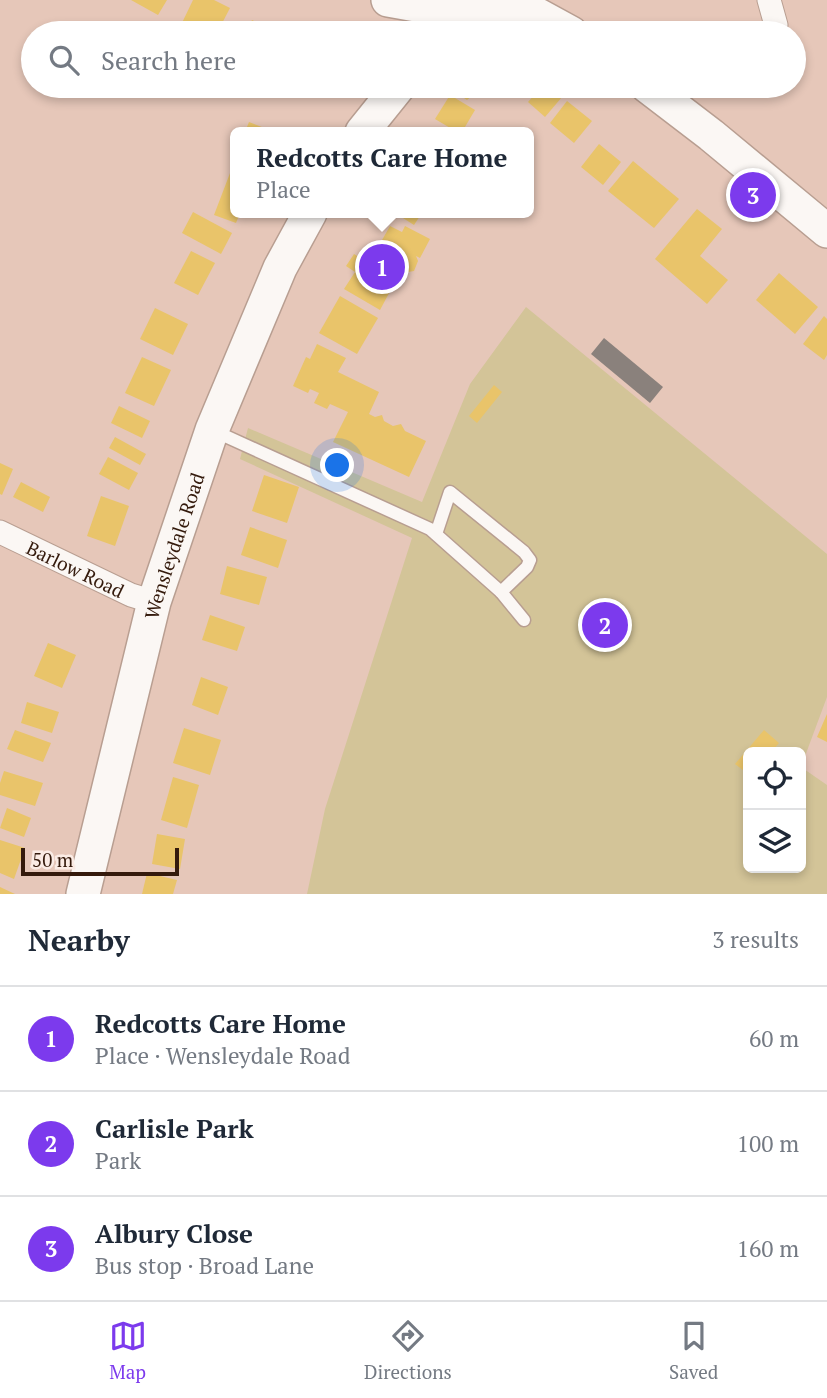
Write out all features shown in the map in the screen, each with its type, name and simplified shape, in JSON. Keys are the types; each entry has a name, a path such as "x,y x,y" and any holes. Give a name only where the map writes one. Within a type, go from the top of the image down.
{"street":[{"path":"769,0 775,21"},
{"path":"420,9 513,9 548,21"},
{"path":"366,127 389,98"},
{"path":"662,98 827,231"},
{"name":"Wensleydale Road","path":"83,894 154,602 212,430 280,268 307,218"},
{"name":"Barlow Road","path":"0,532 131,595 154,602"}],"lane":[{"path":"212,430 430,529 502,593 524,620"},
{"path":"436,534 450,492 524,552 530,560 527,567 502,593"}],"shaded area":[{"path":"526,307 827,554 827,697 806,754 806,747 743,747 743,873 806,873 806,770 827,785 827,894 307,894 325,809 412,538 240,459 248,428 422,502 470,384"}],"building: Homes":[{"path":"131,0 167,0 158,15"},
{"path":"193,0 214,0 230,8 223,21 183,21"},
{"path":"448,98 455,98 475,110 465,127 449,127 435,119"},
{"path":"532,98 561,98 545,117 528,102"},
{"path":"567,101 592,121 574,143 550,123"},
{"path":"249,122 262,127 247,127"},
{"path":"599,144 621,162 603,185 581,167"},
{"path":"633,161 679,199 654,228 608,191"},
{"path":"230,173 230,218 238,218 236,223 214,215"},
{"path":"697,209 722,229 700,256 728,280 707,304 655,259"},
{"path":"193,212 232,233 221,254 182,233"},
{"path":"403,218 419,218 414,225"},
{"path":"390,226 402,232 405,226 430,239 420,258 416,256 418,261 414,271 402,269 380,310 344,289 355,272 346,266 354,254 369,263"},
{"path":"191,251 215,263 198,295 174,283"},
{"path":"779,273 818,307 795,334 756,300"},
{"path":"340,296 378,318 357,354 319,333"},
{"path":"155,308 188,324 173,355 140,339"},
{"path":"824,316 827,319 827,355 824,360 803,344"},
{"path":"317,344 346,358 338,372 379,392 369,414 375,417 382,415 384,421 393,426 401,424 405,431 426,441 409,477 333,442 348,412 330,404 327,409 314,403 319,393 310,389 308,393 293,386 306,357 310,359"},
{"path":"142,357 171,370 154,406 125,393"},
{"path":"494,385 502,392 477,423 469,416"},
{"path":"119,406 150,421 142,438 111,423"},
{"path":"115,437 146,454 140,465 109,448"},
{"path":"108,457 138,473 129,490 99,474"},
{"path":"0,463 13,469 2,495 0,494"},
{"path":"264,475 299,487 287,523 252,511"},
{"path":"21,482 50,497 43,512 13,497"},
{"path":"101,496 129,506 115,546 87,536"},
{"path":"250,527 287,540 278,568 241,555"},
{"path":"227,566 267,577 259,605 220,594"},
{"path":"210,615 245,627 237,651 202,640"},
{"path":"48,643 76,655 62,688 34,676"},
{"path":"201,677 228,687 218,715 192,705"},
{"path":"27,702 59,712 52,733 21,723"},
{"path":"827,714 827,742 817,737"},
{"path":"184,728 221,740 210,775 173,763"},
{"path":"15,730 51,743 43,762 7,749"},
{"path":"764,730 779,743 775,747 750,747"},
{"path":"743,755 743,770 735,764"},
{"path":"4,771 43,783 35,806 0,795"},
{"path":"173,777 199,785 187,828 161,820"},
{"path":"7,808 31,818 24,837 0,828"},
{"path":"157,834 185,839 180,869 152,864"},
{"path":"0,840 25,848 14,879 0,873"},
{"path":"147,873 177,880 173,894 142,894"},
{"path":"0,887 15,894 0,894"}],"building: Industry":[{"path":"604,338 663,387 650,403 591,354"}],"place":[{"name":"Albury Close","path":"753,195"},
{"name":"Redcotts Care Home","path":"382,267"},
{"name":"Carlisle Park","path":"605,625"}]}
